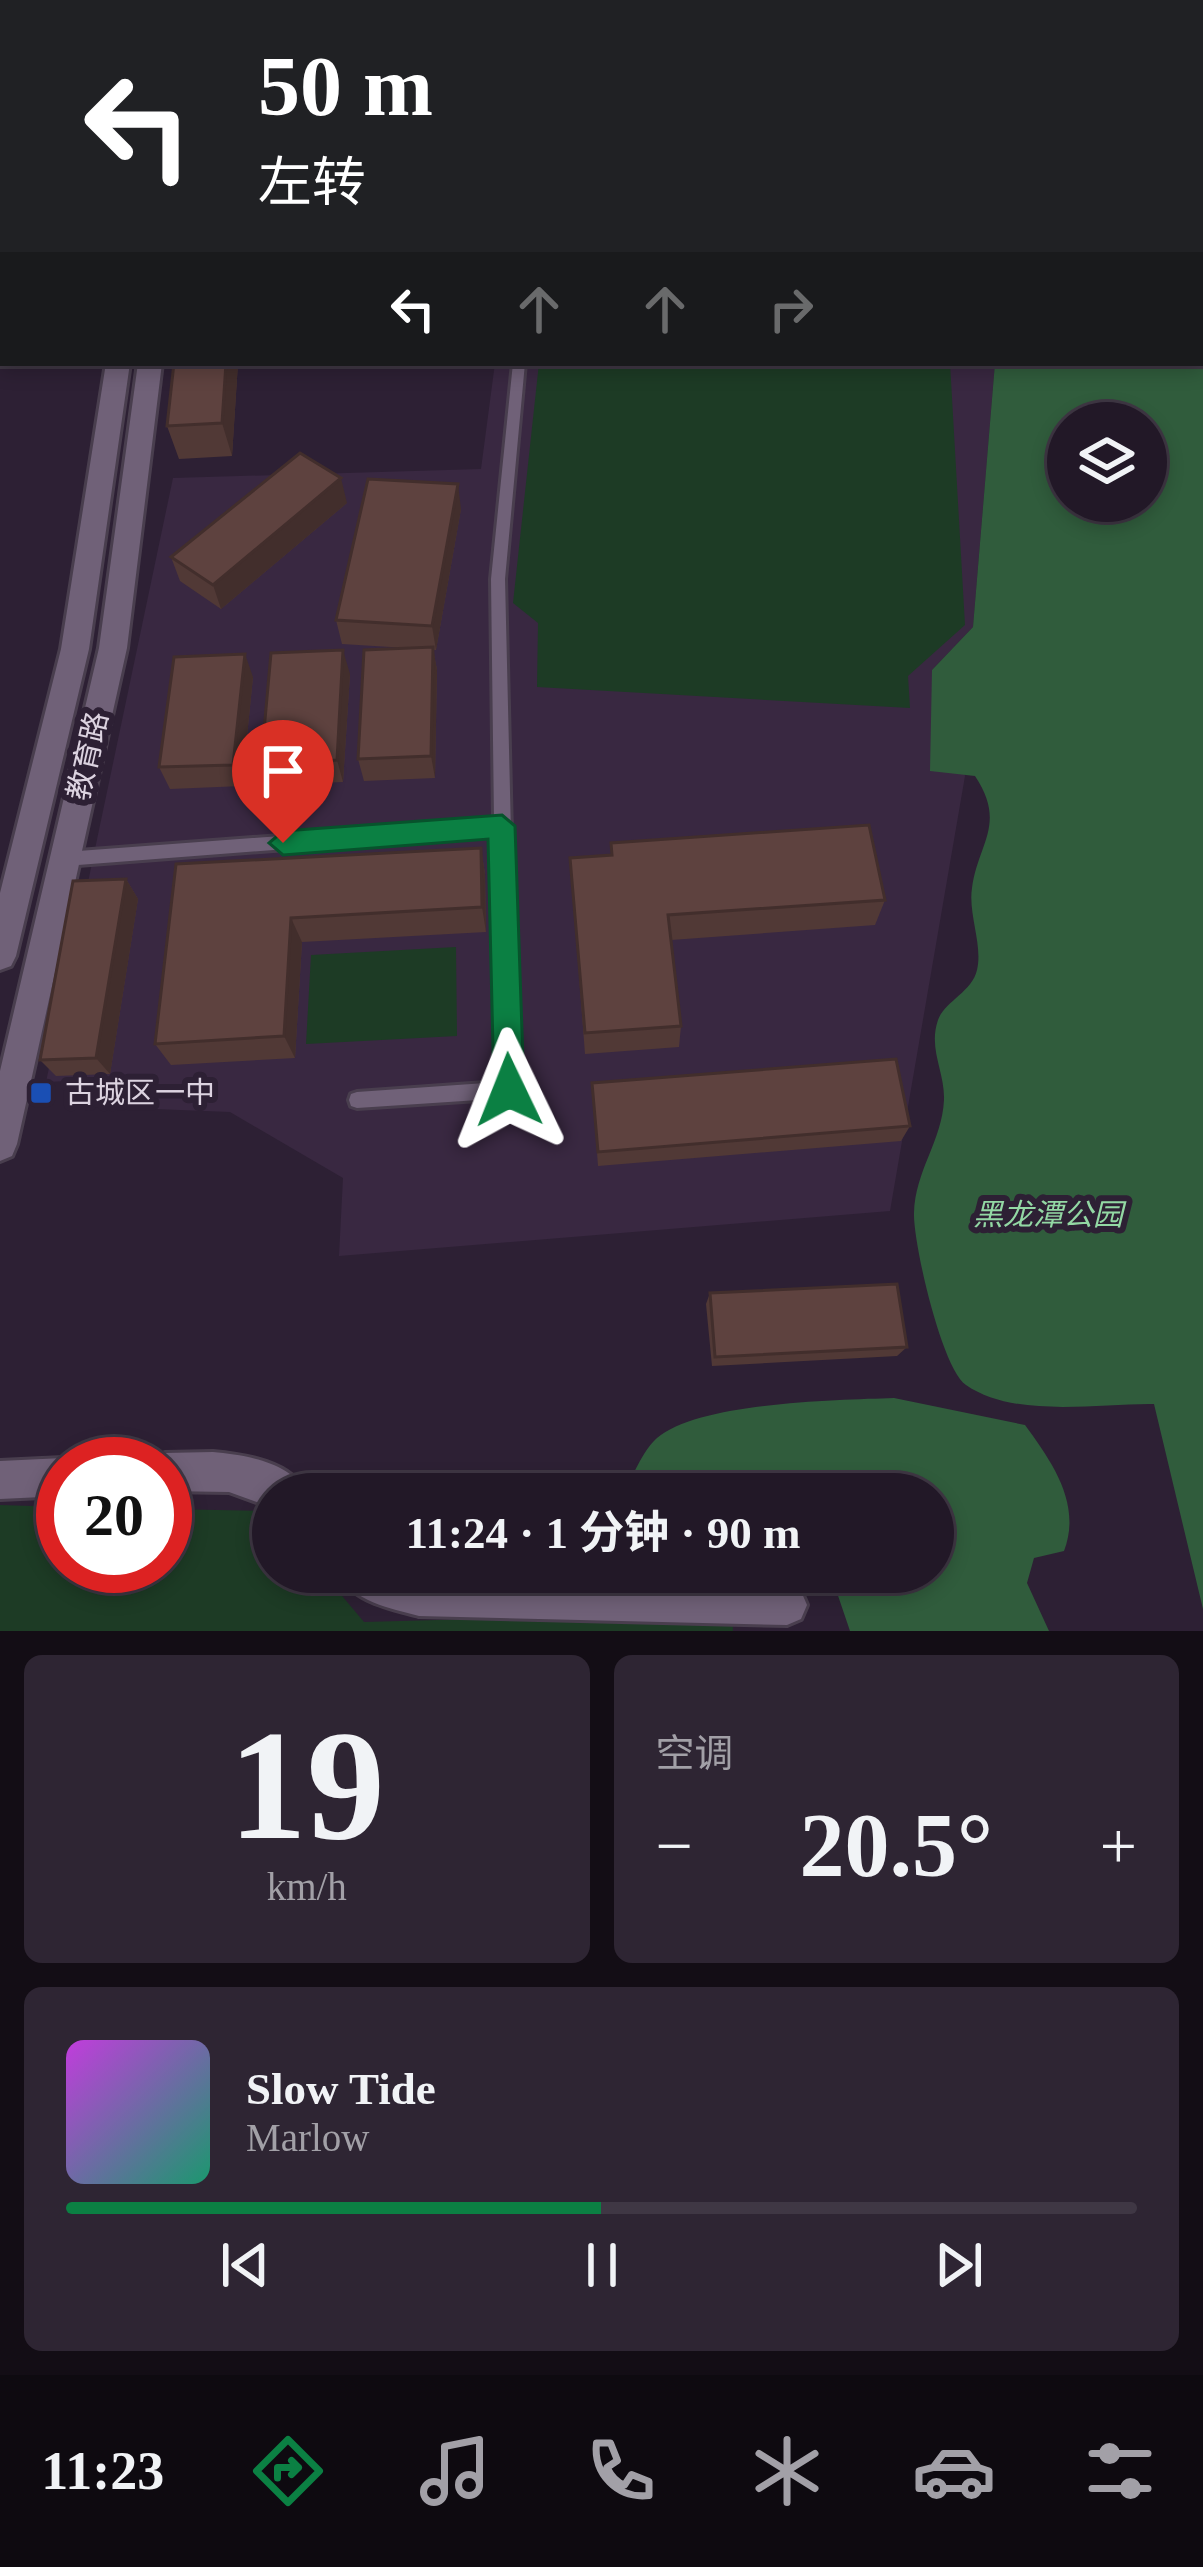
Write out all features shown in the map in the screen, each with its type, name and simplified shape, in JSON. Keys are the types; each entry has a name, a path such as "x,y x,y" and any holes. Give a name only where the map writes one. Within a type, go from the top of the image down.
{"street":[{"name":"教育路","path":"0,956 75,649 118,366"},
{"name":"教育路","path":"0,1144 113,648 150,366"},
{"path":"192,1471 252,1477"},
{"path":"0,1480 36,1478"},
{"path":"408,1593 787,1605"}],"lane":[{"path":"357,1100 509,1090 498,579 519,366"},
{"path":"64,859 502,826"}],"shaded area":[{"path":"495,366 995,366 973,627 932,670 965,776 890,1211 339,1256 343,1178 230,1112 155,1109 158,1077 46,1082 173,478 481,469"}],"green space":[{"path":"539,366 950,366 965,625 908,676 910,708 537,687 538,623 513,603"},
{"name":"黑龙潭公园","path":"995,366 1203,366 1203,1609 1154,1404 1033,1406 986,1396 957,1374 939,1331 915,1228 915,1198 944,1100 935,1031 946,1007 970,984 977,970 971,898 990,821 975,776 930,771 932,670 973,627"},
{"path":"456,947 457,1036 306,1044 311,955"},
{"path":"894,1398 1025,1425 1061,1484 1069,1517 1064,1551 1034,1558 1027,1583 1049,1631 850,1631 837,1593 954,1593 954,1473 634,1473 652,1443 677,1426 736,1410"},
{"path":"0,1505 36,1506 36,1593 192,1593 192,1510 252,1511 252,1593 340,1593 364,1622 732,1612 733,1631 0,1631"}],"building":[{"path":"174,366 226,366 222,423 167,426"},
{"path":"300,453 341,478 213,585 171,557"},
{"path":"368,479 458,484 432,626 336,620"},
{"path":"433,647 431,756 358,759 364,650"},
{"path":"343,650 337,760 261,764 271,653"},
{"path":"245,654 233,765 159,767 174,657"},
{"path":"869,825 885,900 668,915 681,1026 585,1033 570,858 612,855 611,843"},
{"path":"481,848 482,907 291,918 284,1036 155,1044 176,864"},
{"path":"126,879 96,1058 40,1060 73,881"},
{"path":"896,1059 910,1126 598,1152 592,1083"},
{"path":"897,1284 907,1347 715,1357 710,1293"}],"place":[{"name":"古城区一中","path":"41,1093"}],"route":[{"path":"283,843 502,826 509,1090"}]}
